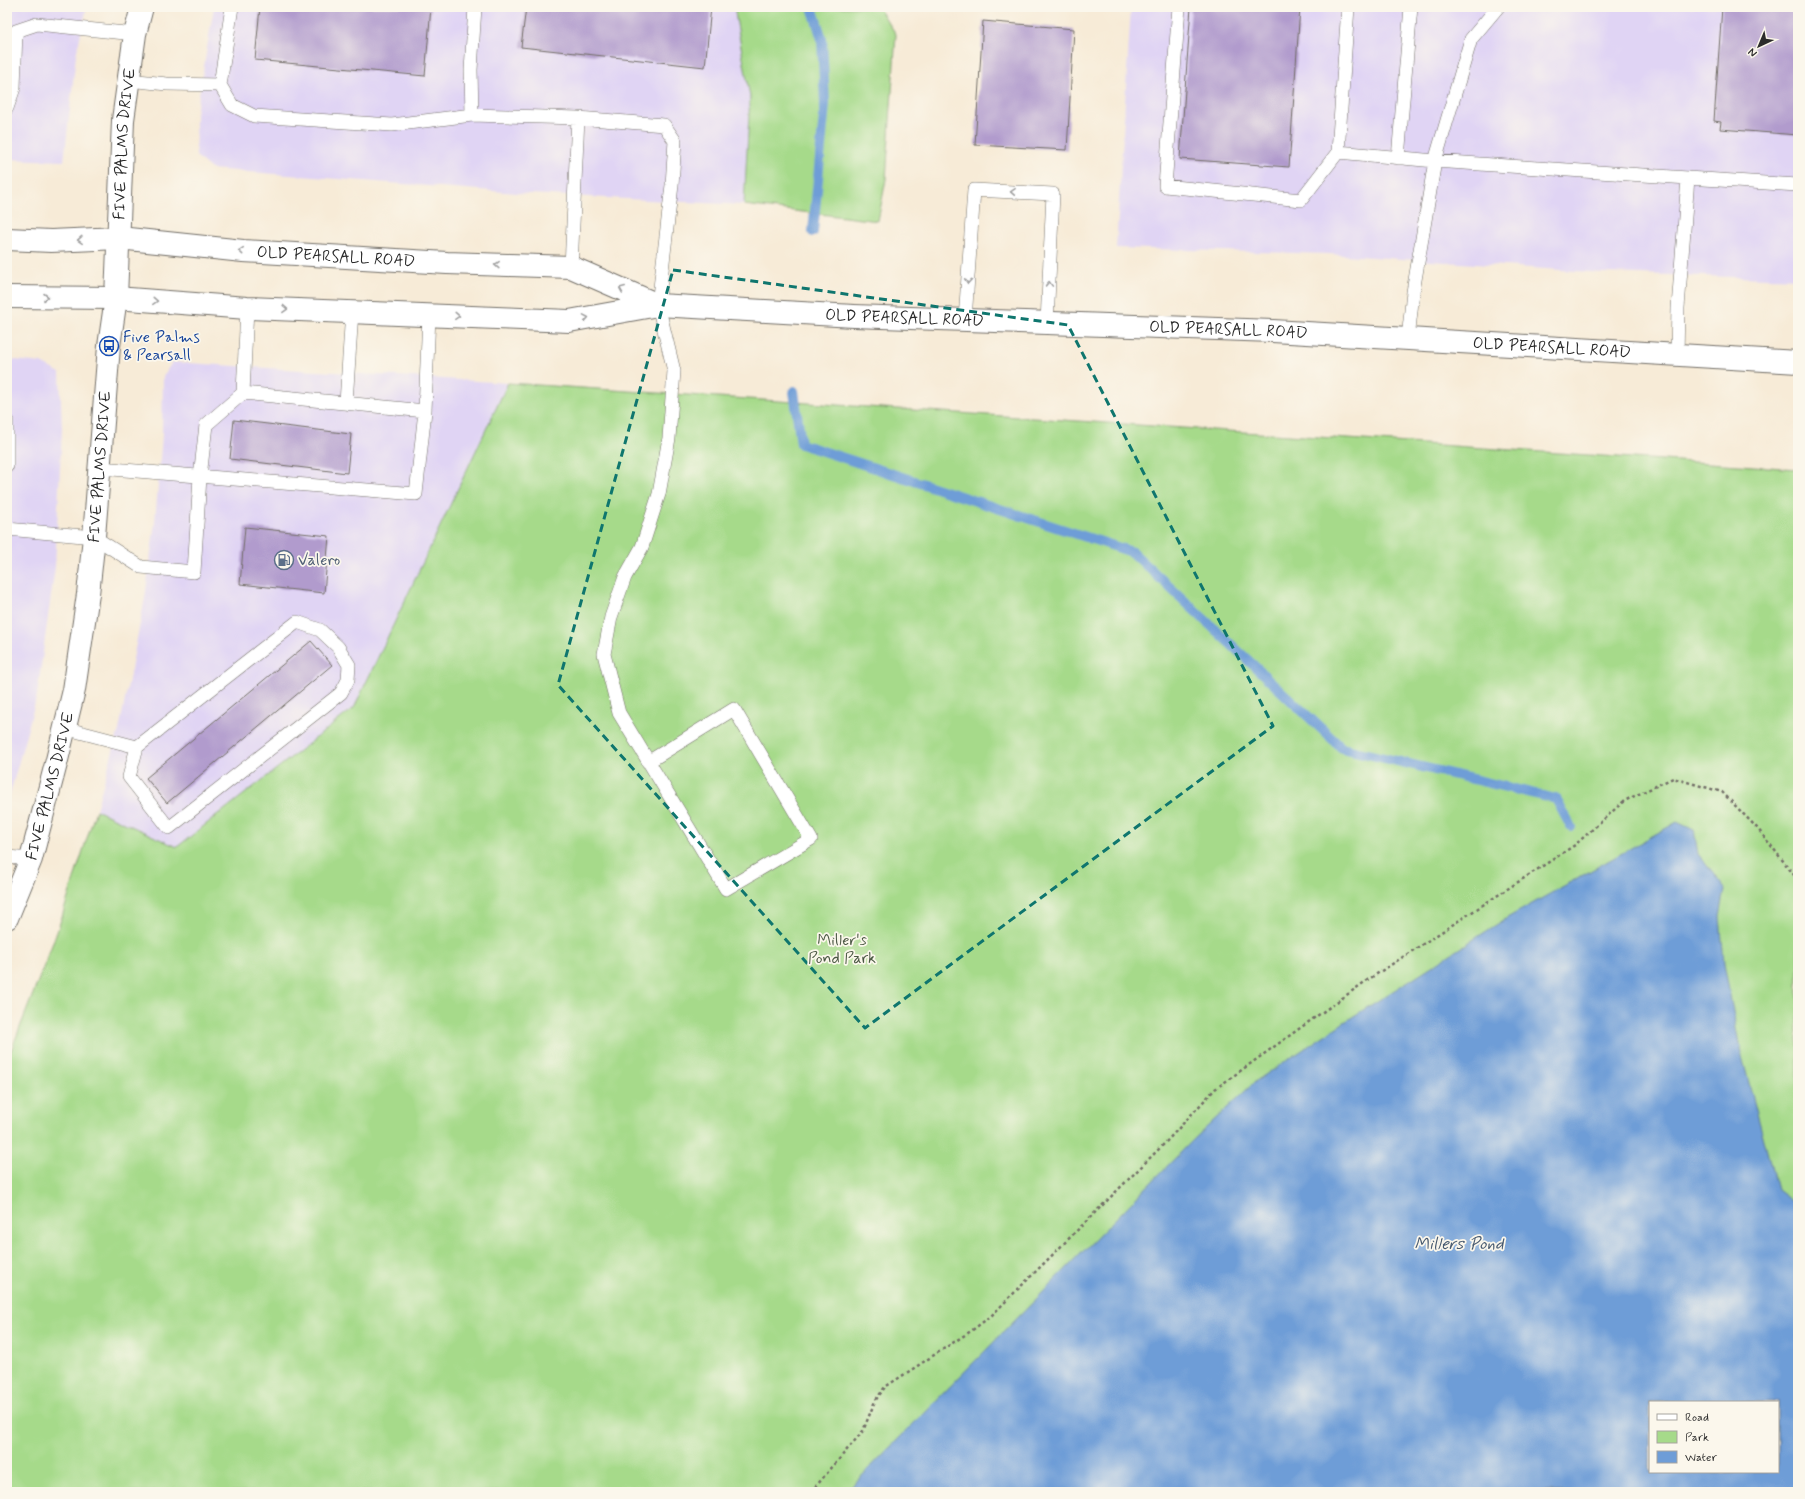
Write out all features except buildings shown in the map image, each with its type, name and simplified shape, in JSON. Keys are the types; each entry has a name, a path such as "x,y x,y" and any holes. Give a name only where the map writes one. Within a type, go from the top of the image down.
{"main road":[{"name":"FIVE PALMS DRIVE","path":"7,918 30,859 74,690 94,537 110,346 116,298 123,120 135,34 142,7"},
{"name":"OLD PEARSALL ROAD","path":"7,239 51,241 119,238 243,251 447,263 572,267 658,305"},
{"name":"OLD PEARSALL ROAD","path":"7,297 116,298 247,308 352,311 568,321 658,305 854,316 1273,331 1798,362"}],"lane":[{"path":"232,7 220,85 232,105 254,116 392,125 472,115 578,118 664,125 675,141 672,185 658,305 674,371 669,438 659,494 642,547 626,577 611,617 604,654 618,713 648,762 726,889 811,839 734,709 648,762"},
{"path":"472,115 471,70 476,7"},
{"path":"1179,7 1166,186 1301,200 1338,152 1348,7"},
{"path":"1398,158 1411,7"},
{"path":"1408,339 1413,292 1435,161 1471,39 1498,7"},
{"path":"7,108 14,88 11,30 37,24 135,34"},
{"path":"128,80 167,84 220,85"},
{"path":"572,267 578,118"},
{"path":"1338,152 1435,161 1798,185"},
{"path":"1677,355 1678,308 1688,178"},
{"path":"965,320 974,190 1053,194 1047,323"},
{"path":"243,393 247,308"},
{"path":"346,403 352,311"},
{"path":"100,468 416,494 425,411 429,315"},
{"path":"7,529 94,537 141,567 194,572 200,477 206,425 243,393 425,411"},
{"path":"7,421 7,466"},
{"path":"297,622 320,630 338,647 349,665 348,680 341,693 169,828 129,777 137,747 297,622"},
{"path":"64,728 137,747"},
{"path":"7,857 30,859"}],"path":[{"path":"811,1492 863,1431 876,1401 885,1387 971,1331 991,1316 1161,1148 1215,1089 1366,981 1575,846 1624,801 1673,778 1722,792 1758,829 1798,880"}],"highlighted area":[{"path":"673,270 1068,325 1273,726 865,1028 558,685"}],"shaded area":[{"path":"7,7 87,7 76,55 64,161 7,159"},
{"path":"214,7 734,7 750,97 744,205 530,194 211,169 196,156 196,113"},
{"path":"1131,7 1798,7 1798,279 1605,273 1329,254 1116,248"},
{"path":"7,359 41,363 60,373 62,429 55,567 37,695 7,805"},
{"path":"172,362 508,383 354,708 177,847 96,810 119,730 145,598 155,522 162,435 163,377"}],"green space":[{"path":"734,7 878,7 896,34 886,179 878,221 744,205 750,97"},
{"name":"Miller's Pond Park","path":"508,383 1798,469 1798,1492 7,1492 7,1061 57,932 96,810 177,847 354,708"}],"water":[{"name":"Millers Pond","path":"1677,822 1694,830 1698,854 1725,889 1720,917 1724,963 1740,1049 1777,1189 1798,1205 1798,1492 846,1492 1193,1140 1256,1081 1346,1021 1507,918"}],"waterway":[{"path":"812,7 822,39 825,104 813,232"},
{"path":"794,391 801,444 1132,552 1342,748 1556,799 1571,827"}],"place":[{"name":"Five Palms & Pearsall","path":"109,346"},
{"name":"Valero","path":"284,560"}]}
